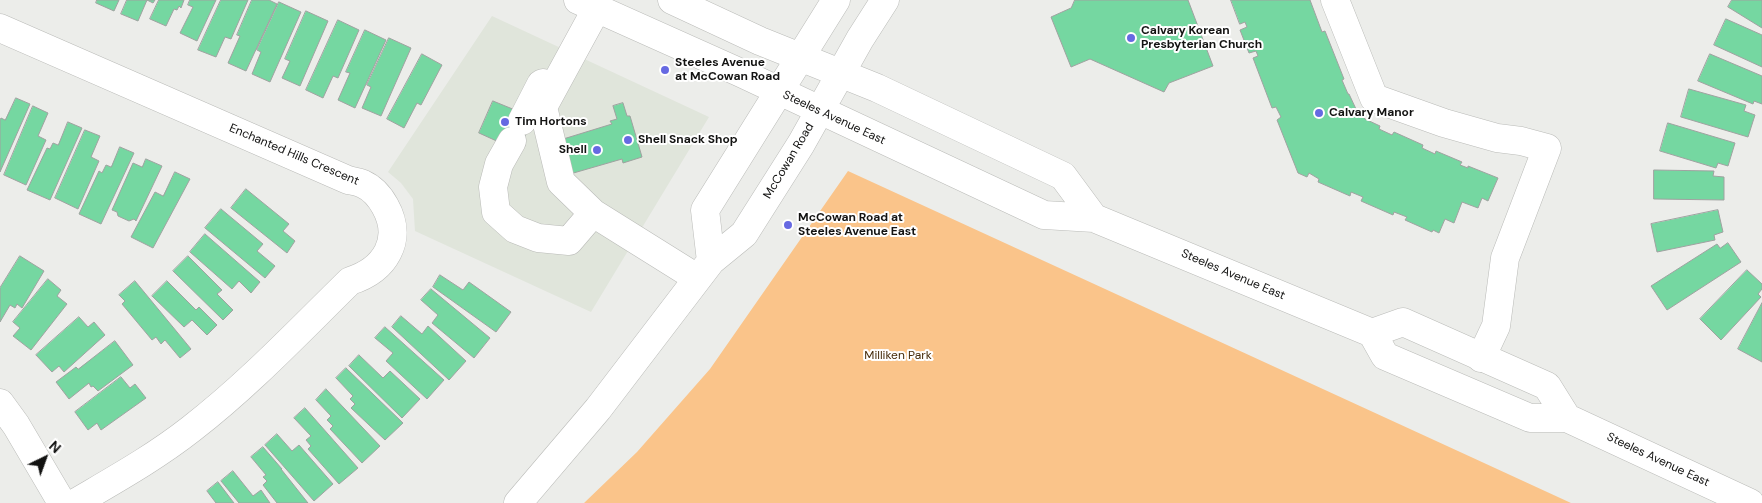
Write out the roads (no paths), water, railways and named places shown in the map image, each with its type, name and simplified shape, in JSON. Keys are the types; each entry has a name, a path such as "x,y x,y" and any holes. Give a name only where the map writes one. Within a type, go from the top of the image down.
{"main road":[{"path":"672,0 760,41 878,88 1063,176 1094,218"},
{"path":"587,4 560,75 542,107 561,182 593,213 704,270 705,210 836,0"},
{"name":"McCowan Road","path":"518,503 598,409 704,270 744,234 801,144 840,73 885,0"},
{"path":"1335,0 1374,98 1444,123 1497,138 1521,141 1547,148 1505,258 1496,326 1481,358"},
{"name":"Steeles Avenue East","path":"587,4 1044,215 1094,218 1372,333 1385,356 1530,418 1567,418 1750,503"},
{"name":"Enchanted Hills Crescent","path":"0,28 348,180 364,184 381,198 391,216 393,231 391,245 385,258 376,269 364,277 350,281 244,385 190,430 132,470 74,503"},
{"path":"560,75 541,84 499,164 492,187 496,212 515,229 538,238 569,241 593,213"},
{"path":"1372,333 1403,322 1547,386 1567,418"},
{"path":"0,403 16,425 62,503"}],"place":[{"name":"Calvary Korean Presbyterian Church","path":"1131,38"},
{"name":"Steeles Avenue at McCowan Road","path":"665,70"},
{"name":"Calvary Manor","path":"1319,113"},
{"name":"Tim Hortons","path":"505,122"},
{"name":"Shell Snack Shop","path":"628,140"},
{"name":"Shell","path":"597,150"},
{"name":"McCowan Road at Steeles Avenue East","path":"788,225"}],"park label":[{"name":"Milliken Park","path":"898,356"}]}
